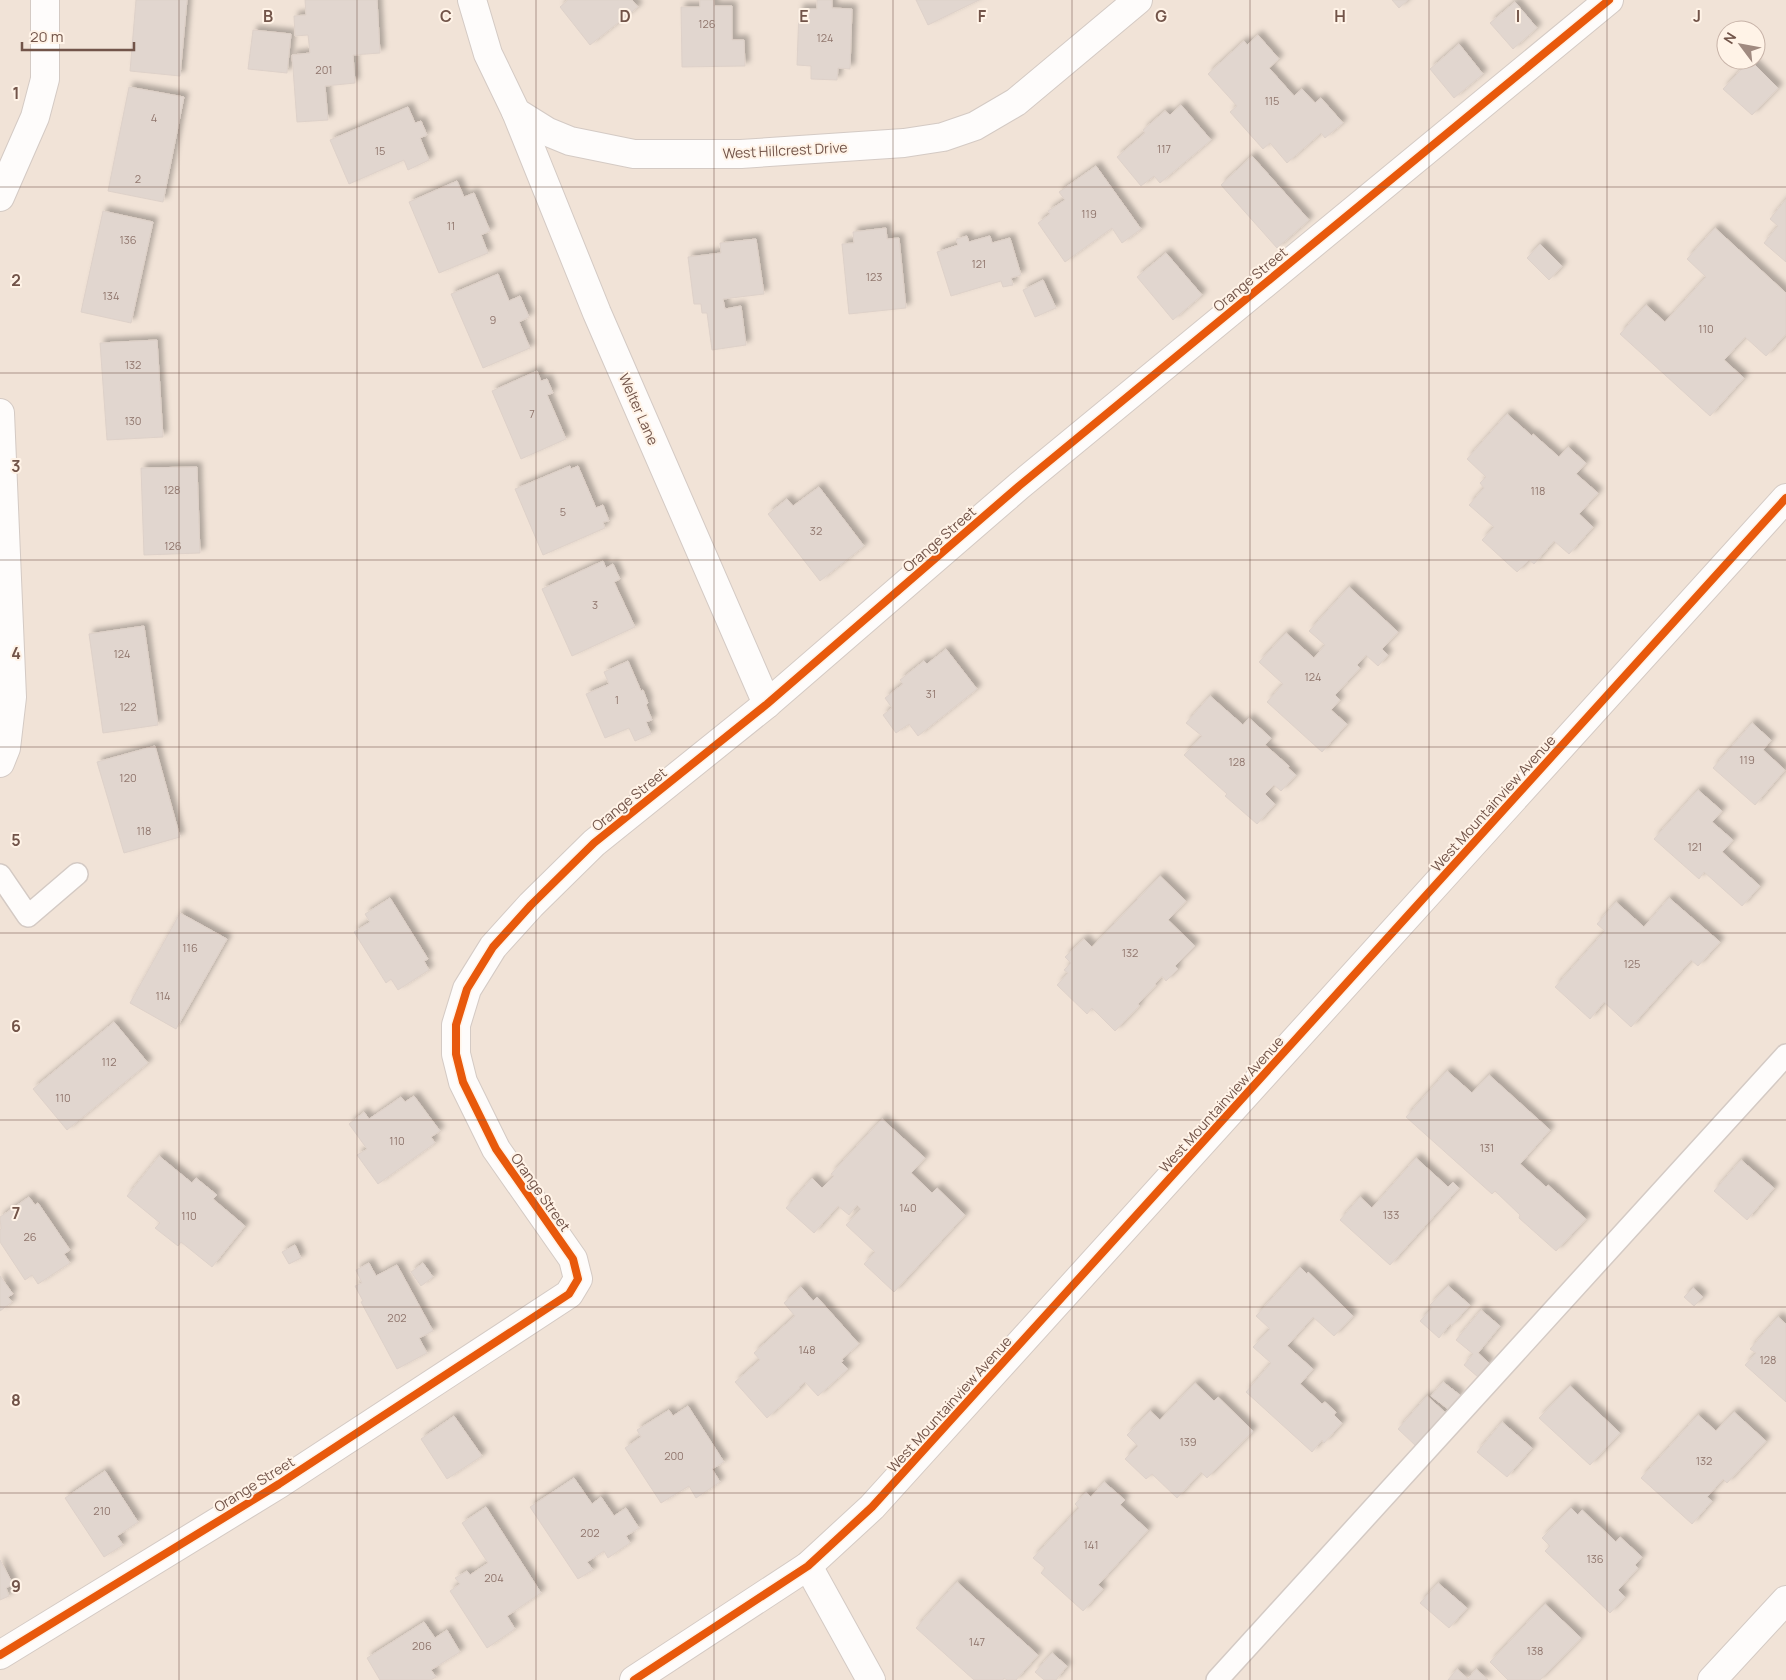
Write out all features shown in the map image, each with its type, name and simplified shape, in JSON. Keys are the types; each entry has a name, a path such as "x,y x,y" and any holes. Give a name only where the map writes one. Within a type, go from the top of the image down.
{"street":[{"path":"0,197 35,117 45,79 45,0"},
{"path":"472,0 488,54 516,112"},
{"name":"West Hillcrest Drive","path":"516,112 548,132 570,142 634,154 740,154 904,143 943,137 976,126 1016,102 1138,0"},
{"name":"Orange Street","path":"0,1654 280,1484 569,1294 578,1279 574,1259 496,1149 463,1082 456,1054 456,1025 467,989 493,948 531,905 594,843 767,704 1026,480 1609,0"},
{"name":"Welter Lane","path":"516,112 601,322 767,704"},
{"path":"0,413 12,697 6,748 0,763"},
{"name":"West Mountainview Avenue","path":"634,1680 808,1566 872,1507 1786,498"},
{"path":"808,1566 871,1680"},
{"path":"1712,1680 1786,1600"}],"lane":[{"path":"0,876 28,916 77,874"},
{"path":"1217,1680 1786,1055"}],"shaded area":[{"path":"0,0 1786,0 1786,1680 0,1680"}],"building":[{"path":"136,0 187,0 180,76 130,71"},
{"path":"305,0 377,0 380,53 353,55 355,83 325,86 328,120 297,122 292,55 310,53 308,35 295,36 294,16 306,15"},
{"path":"568,0 632,0 638,7 590,45 560,7"},
{"path":"700,0 714,0 714,6 732,6 732,40 744,40 745,66 682,67 681,7 700,7"},
{"path":"817,0 832,0 832,8 852,9 850,69 838,68 837,80 811,79 811,66 797,65 799,9 817,9"},
{"path":"916,0 979,0 928,25"},
{"path":"1392,0 1408,0 1399,8"},
{"path":"1515,2 1537,28 1513,49 1490,23"},
{"path":"253,30 291,34 287,73 248,69"},
{"path":"1258,35 1279,59 1269,68 1294,96 1302,89 1315,103 1321,98 1343,123 1325,138 1321,133 1287,163 1270,143 1263,149 1230,112 1237,106 1208,74 1244,41 1247,45"},
{"path":"1459,44 1483,74 1454,98 1430,69"},
{"path":"1741,70 1760,70 1778,88 1752,115 1723,89"},
{"path":"129,87 184,97 163,202 108,191"},
{"path":"1181,105 1211,140 1160,183 1154,176 1141,186 1117,157 1145,133 1143,130 1165,111 1170,115"},
{"path":"408,107 415,123 421,121 427,135 420,138 429,160 408,170 404,160 349,184 330,140"},
{"path":"1252,156 1309,220 1277,248 1221,185"},
{"path":"1096,166 1141,229 1122,243 1112,228 1065,262 1038,223 1050,214 1048,211 1065,200 1059,192"},
{"path":"457,181 464,197 474,193 490,231 481,235 488,253 439,273 409,202"},
{"path":"1786,199 1786,262 1764,243 1778,226 1770,219"},
{"path":"103,211 153,222 131,323 81,312"},
{"path":"886,228 887,239 899,238 906,308 849,314 842,244 854,243 853,232"},
{"path":"1715,228 1786,293 1786,334 1766,356 1745,337 1724,360 1744,378 1710,416 1620,334 1646,305 1665,322 1706,277 1687,259"},
{"path":"967,236 969,242 990,236 992,243 1010,238 1021,275 1011,278 1013,285 1003,287 1001,281 951,296 937,252 958,245 956,239"},
{"path":"756,239 764,294 723,299 725,309 741,306 746,345 712,350 707,313 702,313 701,304 694,304 688,257 721,253 720,243"},
{"path":"1540,244 1562,266 1549,280 1527,258"},
{"path":"1166,253 1202,295 1173,320 1137,277"},
{"path":"498,274 509,301 520,296 529,317 519,322 530,348 483,368 451,294"},
{"path":"1043,280 1056,308 1035,317 1023,290"},
{"path":"157,340 163,437 107,440 100,343"},
{"path":"537,371 541,381 547,379 553,393 547,395 566,439 521,459 492,391"},
{"path":"1507,414 1559,457 1568,447 1586,463 1576,474 1598,493 1579,514 1593,527 1569,554 1554,541 1534,564 1529,560 1517,572 1482,540 1494,527 1469,505 1484,488 1480,483 1486,477 1467,459"},
{"path":"570,466 571,469 578,466 596,508 603,505 609,521 603,522 605,528 543,555 515,489"},
{"path":"197,467 200,553 144,555 141,468"},
{"path":"819,487 864,546 820,581 768,514 787,499 793,506"},
{"path":"603,561 606,568 613,564 620,579 614,582 635,627 572,656 542,589"},
{"path":"1349,587 1398,632 1382,649 1388,655 1378,666 1366,655 1357,665 1360,668 1335,695 1340,700 1331,710 1347,724 1322,752 1267,702 1283,684 1259,662 1286,633 1314,658 1325,645 1309,631"},
{"path":"144,626 158,725 103,733 89,634"},
{"path":"946,649 977,689 918,736 909,724 896,733 883,715 892,708 885,698 903,684 900,680 924,661 927,664"},
{"path":"628,661 648,703 646,705 652,720 646,722 651,734 635,741 629,728 605,738 586,694 609,684 604,672"},
{"path":"1210,696 1243,725 1249,718 1271,738 1265,745 1289,766 1288,768 1296,775 1281,791 1274,785 1265,794 1275,804 1257,824 1225,796 1227,794 1184,755 1202,736 1186,723"},
{"path":"1752,723 1771,740 1763,750 1785,770 1755,805 1713,768"},
{"path":"155,746 180,837 124,853 97,762"},
{"path":"1698,790 1722,811 1712,822 1733,840 1722,852 1760,886 1742,906 1704,872 1699,879 1654,839"},
{"path":"1160,876 1186,901 1168,920 1195,946 1175,966 1178,969 1166,981 1162,976 1138,1004 1139,1006 1115,1031 1092,1008 1087,1014 1057,985 1068,973 1064,970 1071,963 1065,957 1084,939 1092,947"},
{"path":"390,898 428,959 424,961 429,970 398,990 391,979 386,983 354,932 370,922 365,914"},
{"path":"1669,898 1720,942 1698,966 1691,960 1631,1027 1604,1002 1590,1019 1555,987 1605,931 1597,924 1616,902 1644,927"},
{"path":"180,913 227,939 176,1029 130,1003"},
{"path":"114,1022 148,1063 67,1130 33,1089"},
{"path":"1447,1071 1472,1093 1489,1075 1550,1130 1520,1164 1546,1187 1548,1185 1586,1219 1556,1251 1519,1218 1520,1215 1495,1191 1492,1194 1406,1117"},
{"path":"414,1096 440,1131 431,1137 435,1143 378,1184 357,1155 367,1149 349,1124 364,1112 369,1119 401,1097 405,1102"},
{"path":"882,1119 925,1158 911,1173 932,1193 937,1188 965,1215 894,1292 864,1264 875,1252 846,1225 861,1209 857,1205 849,1215 838,1206 814,1233 786,1208 812,1178 822,1188 834,1176 831,1174"},
{"path":"159,1156 192,1183 196,1178 217,1195 213,1199 245,1226 212,1267 181,1242 178,1246 155,1228 160,1223 127,1196"},
{"path":"1416,1158 1448,1187 1453,1182 1459,1188 1390,1265 1340,1220 1360,1197 1372,1208"},
{"path":"1741,1160 1774,1188 1747,1220 1714,1191"},
{"path":"29,1197 35,1205 38,1203 70,1250 64,1254 70,1263 38,1284 32,1275 25,1280 0,1242 0,1217"},
{"path":"295,1245 301,1258 289,1264 282,1252"},
{"path":"369,1263 376,1276 397,1265 433,1331 419,1338 427,1353 397,1369 361,1302 363,1301 355,1286 362,1283 356,1270"},
{"path":"423,1263 433,1277 421,1286 411,1272"},
{"path":"1300,1267 1307,1274 1308,1272 1353,1316 1334,1336 1313,1317 1287,1346 1313,1369 1300,1384 1322,1404 1325,1402 1336,1412 1334,1415 1342,1423 1324,1443 1322,1440 1312,1452 1246,1392 1271,1363 1253,1347 1270,1329 1256,1316"},
{"path":"0,1276 13,1294 8,1297 12,1302 0,1311"},
{"path":"1448,1286 1470,1305 1452,1325 1450,1324 1439,1338 1420,1321 1432,1308 1430,1305"},
{"path":"801,1287 813,1301 817,1297 859,1344 842,1359 843,1361 841,1362 848,1369 818,1396 805,1382 767,1418 735,1382 760,1360 754,1353 795,1316 784,1303"},
{"path":"1693,1288 1703,1297 1694,1306 1684,1297"},
{"path":"1481,1310 1500,1326 1478,1353 1489,1363 1478,1377 1464,1365 1473,1354 1456,1340"},
{"path":"1778,1317 1786,1324 1786,1402 1745,1365 1756,1353 1750,1349"},
{"path":"1443,1382 1460,1395 1448,1409 1431,1396"},
{"path":"1195,1383 1214,1401 1218,1397 1253,1431 1207,1478 1201,1472 1177,1498 1152,1474 1146,1479 1125,1459 1138,1446 1127,1435 1150,1411 1160,1420"},
{"path":"1570,1386 1620,1433 1590,1465 1539,1418"},
{"path":"1427,1396 1447,1414 1417,1447 1398,1429"},
{"path":"688,1406 724,1462 712,1469 720,1482 696,1498 689,1486 661,1503 625,1448 641,1437 637,1430 669,1410 673,1416"},
{"path":"1734,1412 1766,1441 1727,1483 1723,1479 1707,1497 1712,1501 1692,1524 1641,1478 1698,1415 1716,1431"},
{"path":"454,1416 482,1456 447,1479 421,1439"},
{"path":"1502,1422 1532,1448 1507,1477 1477,1452"},
{"path":"105,1471 138,1522 117,1536 123,1545 104,1557 65,1498"},
{"path":"574,1478 592,1504 601,1497 614,1516 626,1508 639,1528 626,1536 630,1543 608,1558 604,1551 587,1562 593,1570 578,1579 530,1507"},
{"path":"1104,1482 1125,1500 1120,1505 1148,1530 1098,1585 1103,1589 1083,1611 1041,1573 1045,1568 1033,1558 1079,1508 1075,1504 1086,1492 1091,1497"},
{"path":"486,1507 541,1593 507,1616 515,1629 487,1648 450,1591 460,1584 455,1578 467,1571 470,1575 488,1563 462,1523"},
{"path":"1571,1508 1578,1515 1582,1510 1616,1542 1620,1537 1642,1557 1635,1565 1638,1568 1618,1590 1625,1597 1610,1613 1545,1551 1550,1546 1542,1538"},
{"path":"0,1560 13,1584 6,1588 9,1596 0,1600"},
{"path":"957,1582 1038,1655 1016,1680 1004,1678 1003,1680 974,1680 916,1628"},
{"path":"1438,1583 1467,1608 1449,1628 1420,1603"},
{"path":"1545,1604 1581,1638 1540,1680 1508,1680 1490,1662"},
{"path":"424,1622 435,1638 447,1630 460,1652 431,1670 436,1677 431,1680 380,1680 367,1658"},
{"path":"1052,1653 1067,1666 1056,1680 1044,1680 1035,1672"},
{"path":"1457,1669 1468,1679 1476,1669 1488,1680 1448,1680"}],"cycle path":[{"path":"0,1655 279,1484 569,1294 578,1279 573,1259 496,1149 463,1082 456,1054 456,1025 467,989 493,947 531,905 594,843 767,704 1019,486 1609,0"},
{"path":"634,1680 808,1566 872,1507 1786,498"}]}
